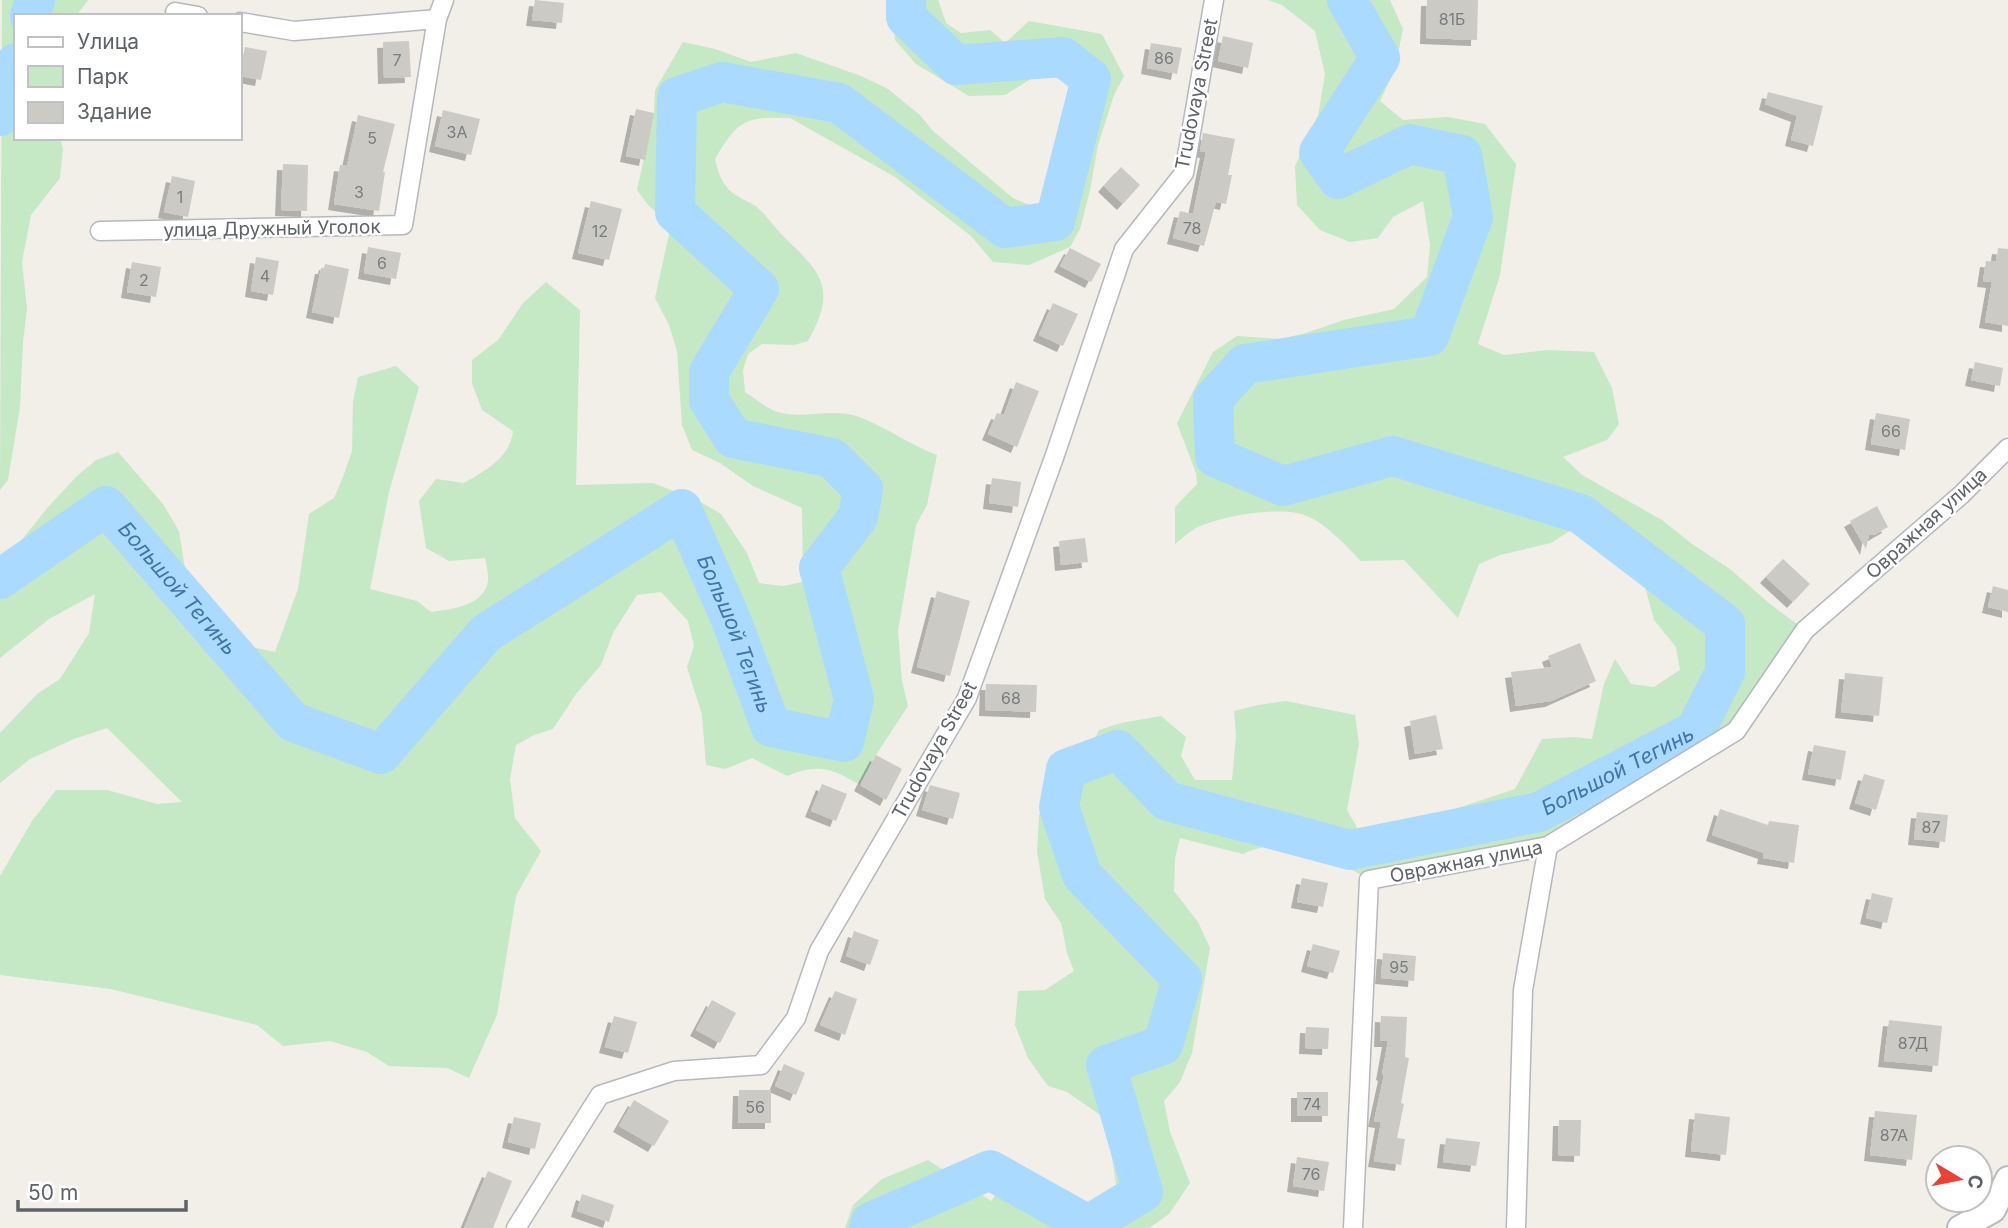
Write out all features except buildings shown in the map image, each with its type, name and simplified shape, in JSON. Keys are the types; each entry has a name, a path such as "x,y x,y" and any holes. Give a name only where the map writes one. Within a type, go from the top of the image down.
{"street":[{"name":"улица Дружный Уголок","path":"100,231 403,225 436,19 444,0"},
{"name":"Trudovaya Street","path":"516,1228 600,1095 674,1072 761,1065 796,1018 820,951 967,698 1055,455 1124,248 1184,173 1214,0"},
{"path":"174,12 186,14"},
{"path":"242,22 293,31 436,19"},
{"name":"Овражная улица","path":"1353,1228 1369,880 1548,846 1736,731 1805,630 1961,495 2008,447"},
{"path":"1516,1228 1523,989 1548,846"},
{"path":"1960,1228 1988,1219 2008,1179"}],"green space":[{"path":"2,0 88,0 78,14 14,14 14,140 61,140 63,149 60,178 31,215 22,262 27,309 20,407 8,480 0,490"},
{"path":"891,0 938,0 946,23 961,33 990,30 1005,43 1029,21 1102,34 1124,76 1114,95 1098,145 1080,229 1070,247 1029,265 993,262 971,236 895,177 790,118 762,118 744,124 730,136 715,159 725,186 758,208 808,261 821,283 823,295 822,308 808,341 794,345 762,344 748,354 743,370 745,392 778,412 798,415 839,413 859,417 937,455 927,505 916,525 898,631 902,681 908,706 860,785 825,769 787,776 752,758 725,769 706,765 702,715 687,667 694,646 688,621 661,592 637,595 613,633 601,665 576,694 553,729 516,745 510,779 515,818 541,851 516,896 497,1015 469,1078 447,1068 389,1066 367,1052 330,1041 283,1046 257,1025 111,989 0,975 0,876 32,821 56,790 107,790 157,804 182,802 107,728 74,739 30,759 0,783 0,733 37,694 60,679 89,633 95,594 49,619 0,658 0,559 11,553 49,506 96,460 118,452 163,504 179,531 186,575 201,597 223,619 234,643 275,652 298,589 309,514 334,498 352,451 353,402 358,377 396,366 419,387 389,492 370,589 417,601 431,612 466,605 480,596 485,589 488,578 485,558 449,561 426,548 419,501 436,479 464,483 496,462 507,449 513,431 482,410 472,383 472,360 498,340 523,303 546,282 580,310 576,485 653,483 699,501 721,514 747,553 759,583 783,586 803,582 802,508 753,486 720,463 692,450 682,425 677,351 669,325 655,298 671,225 648,205 637,190 654,113 655,90 683,42 715,49 751,62 796,53 861,76 888,89 1013,198 1047,213 1068,133 1072,104 1068,79 1050,67 1005,95 969,96 916,64 895,40"},
{"path":"1268,0 1390,0 1403,29 1395,69 1380,101 1403,120 1448,117 1485,124 1516,164 1500,275 1478,344 1504,355 1548,350 1594,352 1612,388 1619,424 1607,440 1563,457 1582,475 1662,520 1730,569 1805,630 1741,725 1548,846 1369,880 1324,855 1292,846 1276,845 1243,854 1180,838 1175,858 1174,891 1198,922 1210,948 1192,1053 1180,1082 1164,1101 1170,1132 1190,1183 1169,1214 1149,1228 845,1228 853,1205 882,1179 928,1160 991,1201 1017,1169 1095,1208 1117,1190 1106,1119 1067,1092 1048,1086 1028,1058 1015,1025 1018,991 1045,990 1074,971 1061,923 1045,899 1037,851 1039,816 1050,781 1077,777 1099,730 1161,716 1186,737 1181,756 1195,780 1232,780 1236,736 1234,711 1286,701 1355,715 1359,744 1347,810 1359,831 1389,831 1515,789 1542,739 1592,739 1604,684 1615,659 1631,684 1654,687 1680,670 1676,647 1654,620 1642,576 1604,541 1571,530 1551,543 1500,555 1479,564 1458,618 1404,560 1361,561 1322,525 1296,513 1252,513 1220,520 1196,528 1175,544 1175,507 1197,484 1196,473 1177,423 1213,352 1237,336 1280,339 1394,309 1427,277 1430,245 1423,201 1393,217 1378,238 1350,242 1320,230 1297,205 1295,166 1318,116 1325,74 1315,31 1282,5"}],"waterway":[{"name":"Большой Тегинь","path":"31,14 35,0"},
{"name":"Большой Тегинь","path":"0,579 106,506 293,722 381,754 486,633 682,509 730,617 771,727 844,742 854,699 819,568 858,517 863,489 832,458 733,438 709,400 709,372 759,289 675,212 677,97 722,82 839,103 1005,228 1055,221 1091,79 1063,57 956,65 906,17 906,0"},
{"name":"Большой Тегинь","path":"869,1228 871,1222 990,1170 1088,1225 1143,1192 1106,1065 1163,1045 1182,979 1082,875 1059,807 1066,769 1118,750 1167,801 1350,850 1539,812 1695,731 1725,672 1725,624 1581,514 1393,456 1283,486 1215,457 1213,399 1245,364 1429,336 1473,217 1462,155 1410,144 1338,179 1319,152 1380,58 1347,0"},
{"name":"Большой Тегинь","path":"0,116 14,70"}]}
